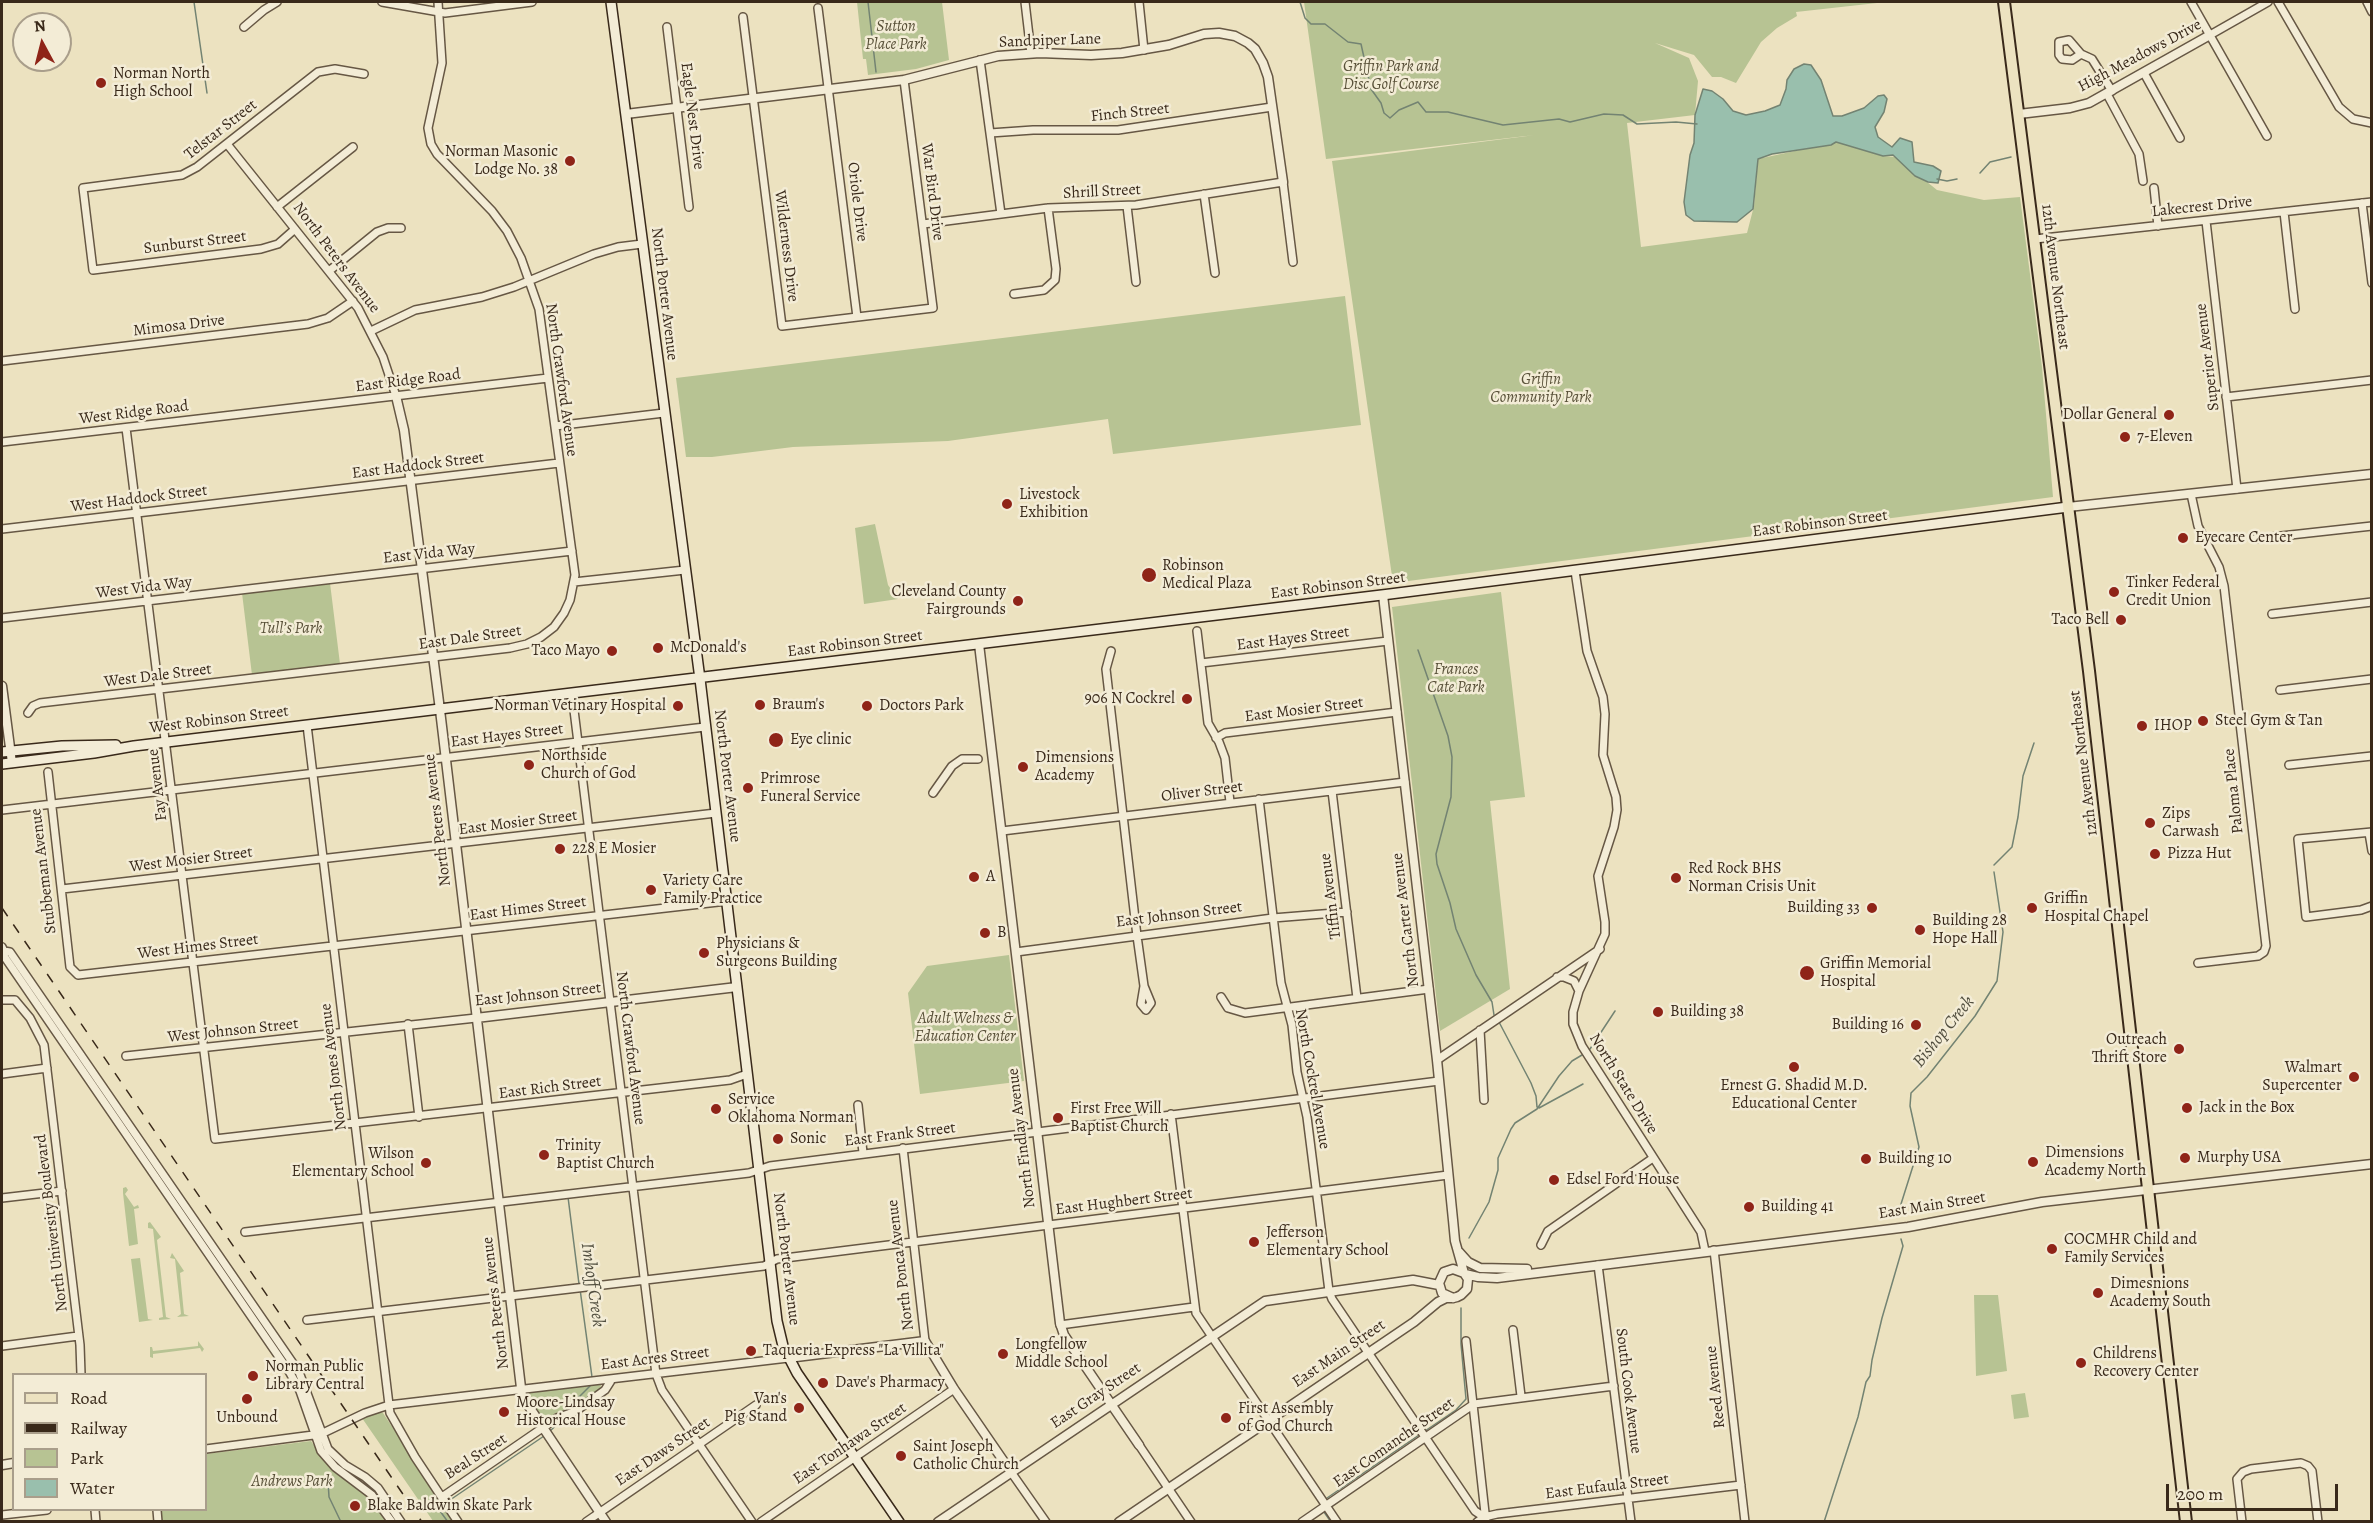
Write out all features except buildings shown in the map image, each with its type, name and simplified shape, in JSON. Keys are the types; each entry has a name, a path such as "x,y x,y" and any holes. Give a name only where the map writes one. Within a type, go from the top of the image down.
{"main road":[{"name":"North Porter Avenue","path":"611,2 700,679 777,1321 788,1358 899,1521"},
{"name":"12th Avenue Northeast","path":"2004,2 2103,789 2186,1521"},
{"name":"East Robinson Street","path":"307,725 1383,595 2068,507"},
{"name":"West Robinson Street","path":"2,764 307,725"},
{"name":"West Robinson Street","path":"6,751 74,745 134,746"}],"street":[{"path":"260,2 264,10"},
{"path":"244,27 277,2"},
{"path":"382,2 439,12 532,2"},
{"name":"North Crawford Avenue","path":"438,2 442,63 428,128 431,144 437,154 500,220 530,280 539,309 572,551 574,582"},
{"path":"1025,2 1031,53"},
{"path":"1139,2 1144,50"},
{"path":"2191,2 2267,136"},
{"name":"High Meadows Drive","path":"2019,114 2079,106 2109,93 2268,2"},
{"path":"2278,2 2338,107 2347,116 2359,122 2372,123"},
{"path":"2367,2 2372,12"},
{"name":"Oriole Drive","path":"818,8 857,317"},
{"name":"Wilderness Drive","path":"742,17 782,326 933,308"},
{"name":"Eagle Nest Drive","path":"667,27 689,207"},
{"name":"Sandpiper Lane","path":"626,114 904,80 938,73 980,60 1031,53 1091,55 1144,50 1212,33 1235,36 1248,43 1260,55 1268,77 1293,262"},
{"path":"2081,54 2095,62 2139,154 2142,181"},
{"path":"980,60 1001,214"},
{"name":"Telstar Street","path":"93,270 83,188 179,176 198,167 318,72 335,69 364,74"},
{"path":"2144,73 2180,138"},
{"name":"War Bird Drive","path":"904,80 933,308"},
{"name":"Finch Street","path":"990,133 1032,130 1118,130 1272,107"},
{"name":"North Peters Avenue","path":"227,144 353,302 371,331 383,357 396,396 411,481 434,657 521,1390 524,1401 606,1521"},
{"path":"277,207 353,147"},
{"name":"Shrill Street","path":"923,224 1048,208 1127,206 1283,182"},
{"path":"2154,188 2158,226"},
{"path":"1204,194 1215,273"},
{"name":"Lakecrest Drive","path":"2035,239 2372,202"},
{"path":"2362,203 2372,283"},
{"path":"1127,206 1136,282"},
{"path":"1014,294 1044,290 1055,280 1056,269 1048,208"},
{"path":"2284,212 2295,309"},
{"name":"Superior Avenue","path":"2206,221 2237,489"},
{"path":"329,271 377,232 387,228 401,228"},
{"name":"Sunburst Street","path":"93,270 261,249 278,244 295,229"},
{"path":"371,331 415,310 482,297 602,251 642,244"},
{"name":"Mimosa Drive","path":"2,360 308,324 328,318 353,302"},
{"name":"East Ridge Road","path":"271,411 548,378"},
{"path":"2226,397 2372,380"},
{"name":"West Ridge Road","path":"2,442 271,411"},
{"path":"555,426 664,413"},
{"name":"Fay Avenue","path":"126,428 215,1139"},
{"name":"East Haddock Street","path":"280,496 559,463"},
{"name":"East Robinson Street","path":"2068,507 2372,474"},
{"name":"Paloma Place","path":"2191,494 2198,526 2219,567 2224,586 2265,944 2264,952 2258,956 2198,963"},
{"name":"West Haddock Street","path":"2,529 280,496"},
{"path":"2254,539 2372,526"},
{"name":"East Vida Way","path":"290,584 572,551"},
{"path":"574,582 686,570"},
{"name":"North State Drive","path":"1575,571 1587,651 1603,697 1605,714 1603,755 1617,803 1614,827 1598,876 1605,934 1579,991 1573,1019 1576,1033 1701,1232 1710,1251"},
{"name":"East Dale Street","path":"296,673 510,648 534,641 548,633 560,620 570,600 574,582"},
{"name":"West Vida Way","path":"2,618 290,584"},
{"name":"North Carter Avenue","path":"1383,595 1437,1060 1448,1175 1457,1245 1464,1274"},
{"path":"2272,614 2372,602"},
{"path":"1197,631 1208,723 1225,758 1230,802"},
{"name":"East Hayes Street","path":"1201,663 1388,640"},
{"name":"North Findlay Avenue","path":"979,644 1060,1325 1064,1335 1191,1521"},
{"path":"1111,651 1106,669 1144,986"},
{"name":"West Dale Street","path":"28,713 33,706 40,703 296,673"},
{"path":"2280,690 2372,679"},
{"path":"2,689 6,751 12,763"},
{"name":"North Crawford Avenue","path":"572,694 656,1374 662,1390 752,1521"},
{"name":"East Mosier Street","path":"1216,738 1224,733 1397,712"},
{"name":"North Jones Avenue","path":"307,725 389,1406 397,1428 458,1521"},
{"name":"East Hayes Street","path":"2,810 705,727"},
{"path":"2289,765 2372,756"},
{"path":"933,793 952,766 962,759 978,759"},
{"name":"Stubbeman Avenue","path":"48,772 70,967"},
{"name":"Oliver Street","path":"1002,831 1405,782"},
{"name":"Tiffin Avenue","path":"1332,791 1357,998"},
{"name":"North Cockrel Avenue","path":"1259,799 1273,918 1292,1025 1329,1291 1368,1353 1482,1520"},
{"name":"East Mosier Street","path":"323,859 716,813"},
{"path":"2372,851 2370,833 2298,839 2306,917 2361,910 2372,906"},
{"name":"West Mosier Street","path":"62,889 323,859"},
{"name":"East Himes Street","path":"333,946 727,901"},
{"name":"East Johnson Street","path":"1016,952 1273,918 1347,912"},
{"name":"West Himes Street","path":"70,967 78,975 333,946"},
{"path":"3,949 10,952 293,1362 304,1383 317,1434 327,1459 342,1473 365,1488 392,1521"},
{"path":"1437,1060 1554,978 1600,949"},
{"path":"1554,978 1564,977 1574,981 1579,991"},
{"name":"East Johnson Street","path":"343,1032 736,987"},
{"path":"1221,997 1228,1008 1241,1013 1429,989"},
{"path":"2,1000 15,1000 30,1018 44,1045 47,1068 2,1074"},
{"path":"408,1024 419,1117"},
{"path":"1480,1030 1484,1100"},
{"name":"West Johnson Street","path":"126,1056 343,1032"},
{"name":"North University Boulevard","path":"47,1068 81,1373"},
{"name":"East Rich Street","path":"215,1139 355,1125 730,1080 747,1074"},
{"name":"East Frank Street","path":"245,1232 749,1173 770,1166 863,1153 1439,1081"},
{"path":"858,1105 863,1153"},
{"path":"1171,1114 1194,1307 1211,1336 1337,1521"},
{"name":"North Ponca Avenue","path":"903,1148 925,1341 954,1389 1046,1521"},
{"path":"1542,1245 1548,1231 1653,1158"},
{"name":"East Main Street","path":"1464,1274 1497,1278 1908,1227 2042,1202 2372,1164"},
{"name":"East Hughbert Street","path":"307,1320 764,1266 777,1259 1448,1175"},
{"path":"2,1198 62,1191"},
{"path":"1457,1245 1468,1262 1486,1270 1569,1268"},
{"name":"North Carter Avenue","path":"1446,1271 1453,1262 1457,1245"},
{"name":"Reed Avenue","path":"1710,1251 1745,1521"},
{"name":"South Cook Avenue","path":"1598,1264 1631,1521"},
{"path":"1329,1291 1413,1280 1446,1271 1459,1270 1468,1280 1467,1289 1461,1296 1453,1298 1447,1297 1439,1286 1413,1280"},
{"path":"1439,1286 1446,1271"},
{"name":"East Main Street","path":"1467,1289 1497,1278"},
{"name":"East Main Street","path":"1425,1312 1439,1286"},
{"name":"East Gray Street","path":"938,1521 1259,1303 1272,1298 1329,1291"},
{"name":"East Main Street","path":"1119,1521 1368,1353 1438,1302 1453,1298"},
{"path":"1060,1325 1194,1307"},
{"path":"1513,1330 1521,1396"},
{"path":"2,1346 78,1336"},
{"name":"East Acres Street","path":"207,1449 317,1434 365,1413 389,1406 925,1341"},
{"path":"1466,1341 1474,1404 1482,1520"},
{"name":"Beal Street","path":"442,1497 545,1433 557,1418 570,1414 605,1390 612,1379"},
{"name":"East Comanche Street","path":"1302,1521 1474,1404 1521,1396 1614,1386"},
{"name":"East Tonhawa Street","path":"761,1521 954,1389"},
{"name":"East Daws Street","path":"586,1521 756,1405"},
{"path":"317,1434 335,1457 372,1482 384,1495 401,1521"},
{"path":"2242,1521 2237,1479 2242,1472 2295,1463 2308,1466 2313,1475 2318,1521"},
{"name":"East Eufaula Street","path":"1482,1520 1628,1498 1741,1485"},
{"path":"2,1515 32,1511"}],"green space":[{"name":"Sutton Place Park","path":"857,2 942,2 949,60 916,69 868,75 866,59 863,59"},
{"name":"Griffin Community Park","path":"1304,2 1886,2 1796,12 1797,16 1777,28 1761,42 1736,83 1721,77 1712,77 1694,55 1655,43 1689,58 1698,81 1695,115 1627,123 1641,247 1747,233 1754,206 1758,159 1836,142 1883,156 1896,157 1937,190 1984,200 2020,197 2042,367 2053,497 1393,583 1332,161 1535,135 1326,159"},
{"path":"1345,296 1361,425 1113,454 1108,419 948,441 793,447 712,457 686,457 676,378"},
{"path":"875,524 888,585 898,599 864,604 855,528"},
{"name":"Tull’s Park","path":"330,583 340,664 252,675 242,593"},
{"name":"Frances Cate Park","path":"1501,592 1525,797 1490,801 1510,989 1440,1031 1392,607"},
{"name":"Adult Welness & Education Center","path":"1009,955 1024,1081 920,1094 908,993 927,966"},
{"path":"126,1187 128,1190 125,1194 134,1207 138,1205 139,1208 134,1209 138,1244 129,1246 123,1193 123,1188"},
{"path":"150,1222 161,1237 157,1240 166,1317 171,1319 159,1320 163,1317 153,1229 148,1228"},
{"path":"172,1253 184,1271 180,1273 184,1314 189,1316 177,1317 181,1314 175,1259 170,1258"},
{"path":"140,1258 148,1319 153,1320 139,1322 131,1259"},
{"path":"1974,1295 1998,1295 2007,1371 1976,1376"},
{"path":"198,1341 204,1349 202,1352 200,1348 153,1354 153,1358 150,1357 150,1347 153,1351 198,1346"},
{"path":"601,1385 600,1390 567,1413 558,1414 545,1423 528,1401 528,1393"},
{"path":"2025,1393 2029,1417 2014,1419 2011,1395"},
{"path":"377,1412 383,1413 455,1521 433,1521 362,1418"},
{"name":"Andrews Park","path":"311,1441 318,1451 366,1491 390,1521 162,1521 160,1511 207,1511 207,1454"}],"water":[{"path":"1804,64 1811,65 1821,80 1833,116 1842,116 1864,108 1878,96 1884,95 1887,99 1884,112 1875,127 1878,137 1892,147 1900,138 1912,142 1914,162 1933,166 1941,171 1938,183 1928,182 1915,176 1893,155 1883,156 1836,142 1831,145 1772,154 1758,159 1753,209 1737,222 1694,221 1686,215 1684,202 1690,155 1694,143 1695,115 1703,89 1712,91 1723,99 1733,111 1746,115 1765,111 1780,105 1787,80 1794,69"}],"waterway":[{"path":"194,2 207,93"},
{"path":"868,2 876,72"},
{"path":"1300,2 1305,18 1311,24 1325,24 1348,42 1361,44 1371,89 1381,103 1384,113 1390,118 1399,110 1418,102 1426,112 1448,112 1503,125 1559,119 1570,122 1604,114 1623,115 1637,124 1676,122 1697,124"},
{"path":"1980,173 1990,162 2011,157"},
{"path":"1937,179 1947,181 1957,179"},
{"path":"1418,650 1448,736 1452,757 1451,797 1436,854 1437,864 1456,929 1476,975 1492,1002 1494,1015"},
{"name":"Bishop Creek","path":"1994,865 2012,847 2023,776 2034,743"},
{"name":"Bishop Creek","path":"1901,1204 1919,1147 1910,1106 1911,1093 1927,1077 1975,1016 1997,981 2003,932 1994,872"},
{"path":"1590,1049 1615,1011"},
{"path":"1499,1022 1531,1083 1537,1107"},
{"path":"1469,1238 1489,1202 1498,1170 1498,1158 1511,1129 1515,1123 1537,1109 1559,1076 1572,1061 1582,1055"},
{"path":"1539,1108 1583,1084"},
{"name":"Imhoff Creek","path":"568,1197 579,1284"},
{"name":"Bishop Creek","path":"1824,1522 1858,1417 1866,1382 1870,1376 1882,1318 1903,1246 1901,1239"},
{"name":"Imhoff Creek","path":"580,1289 592,1377"},
{"path":"1425,1431 1456,1410 1466,1399 1461,1344 1461,1308"},
{"name":"Imhoff Creek","path":"563,1413 590,1386"},
{"name":"Imhoff Creek","path":"550,1431 562,1420"},
{"path":"1327,1498 1419,1435"},
{"name":"Imhoff Creek","path":"450,1500 544,1436"},
{"path":"328,1481 329,1497 341,1522"},
{"name":"Imhoff Creek","path":"441,1506 440,1511 448,1522"},
{"path":"1324,1512 1331,1522"}],"railway":[{"path":"2,908 422,1522"}],"place":[{"name":"Norman North High School","path":"101,83"},
{"name":"Norman Masonic Lodge No. 38","path":"570,161"},
{"name":"Dollar General","path":"2169,415"},
{"name":"7-Eleven","path":"2125,437"},
{"name":"Livestock Exhibition","path":"1007,504"},
{"name":"Eyecare Center","path":"2183,538"},
{"name":"Robinson Medical Plaza","path":"1149,575"},
{"name":"Tinker Federal Credit Union","path":"2114,592"},
{"name":"Cleveland County Fairgrounds","path":"1018,601"},
{"name":"Taco Bell","path":"2121,620"},
{"name":"McDonald's","path":"658,648"},
{"name":"Taco Mayo","path":"612,651"},
{"name":"906 N Cockrel","path":"1187,699"},
{"name":"Braum's","path":"760,705"},
{"name":"Norman Vetinary Hospital","path":"678,706"},
{"name":"Doctors Park","path":"867,706"},
{"name":"Steel Gym & Tan","path":"2203,721"},
{"name":"IHOP","path":"2142,726"},
{"name":"Eye clinic","path":"776,740"},
{"name":"Northside Church of God","path":"529,765"},
{"name":"Dimensions Academy","path":"1023,767"},
{"name":"Primrose Funeral Service","path":"748,788"},
{"name":"Zips Carwash","path":"2150,823"},
{"name":"228 E Mosier","path":"560,849"},
{"name":"Pizza Hut","path":"2155,854"},
{"name":"A","path":"974,877"},
{"name":"Red Rock BHS Norman Crisis Unit","path":"1676,878"},
{"name":"Variety Care Family Practice","path":"651,890"},
{"name":"Building 33","path":"1872,908"},
{"name":"Griffin Hospital Chapel","path":"2032,908"},
{"name":"Building 28 Hope Hall","path":"1920,930"},
{"name":"B","path":"985,933"},
{"name":"Physicians & Surgeons Building","path":"704,953"},
{"name":"Griffin Memorial Hospital","path":"1807,973"},
{"name":"Building 38","path":"1658,1012"},
{"name":"Building 16","path":"1916,1025"},
{"name":"Outreach Thrift Store","path":"2179,1049"},
{"name":"Ernest G. Shadid M.D. Educational Center","path":"1794,1067"},
{"name":"Walmart Supercenter","path":"2354,1077"},
{"name":"Jack in the Box","path":"2187,1108"},
{"name":"Service Oklahoma Norman","path":"716,1109"},
{"name":"First Free Will Baptist Church","path":"1058,1118"},
{"name":"Sonic","path":"778,1139"},
{"name":"Trinity Baptist Church","path":"544,1155"},
{"name":"Murphy USA","path":"2185,1158"},
{"name":"Building 10","path":"1866,1159"},
{"name":"Dimensions Academy North","path":"2033,1162"},
{"name":"Wilson Elementary School","path":"426,1163"},
{"name":"Edsel Ford House","path":"1554,1180"},
{"name":"Building 41","path":"1749,1207"},
{"name":"Jefferson Elementary School","path":"1254,1242"},
{"name":"COCMHR Child and Family Services","path":"2052,1249"},
{"name":"Dimesnions Academy South","path":"2098,1293"},
{"name":"Taqueria Express \"La Villita\"","path":"751,1351"},
{"name":"Longfellow Middle School","path":"1003,1354"},
{"name":"Childrens Recovery Center","path":"2081,1363"},
{"name":"Norman Public Library Central","path":"253,1376"},
{"name":"Dave's Pharmacy","path":"823,1383"},
{"name":"Unbound","path":"247,1399"},
{"name":"Van's Pig Stand","path":"799,1408"},
{"name":"Moore-Lindsay Historical House","path":"504,1412"},
{"name":"First Assembly of God Church","path":"1226,1418"},
{"name":"Saint Joseph Catholic Church","path":"901,1456"},
{"name":"Blake Baldwin Skate Park","path":"355,1506"}],"park label":[{"name":"Griffin Park and Disc Golf Course","path":"1391,76"}]}
